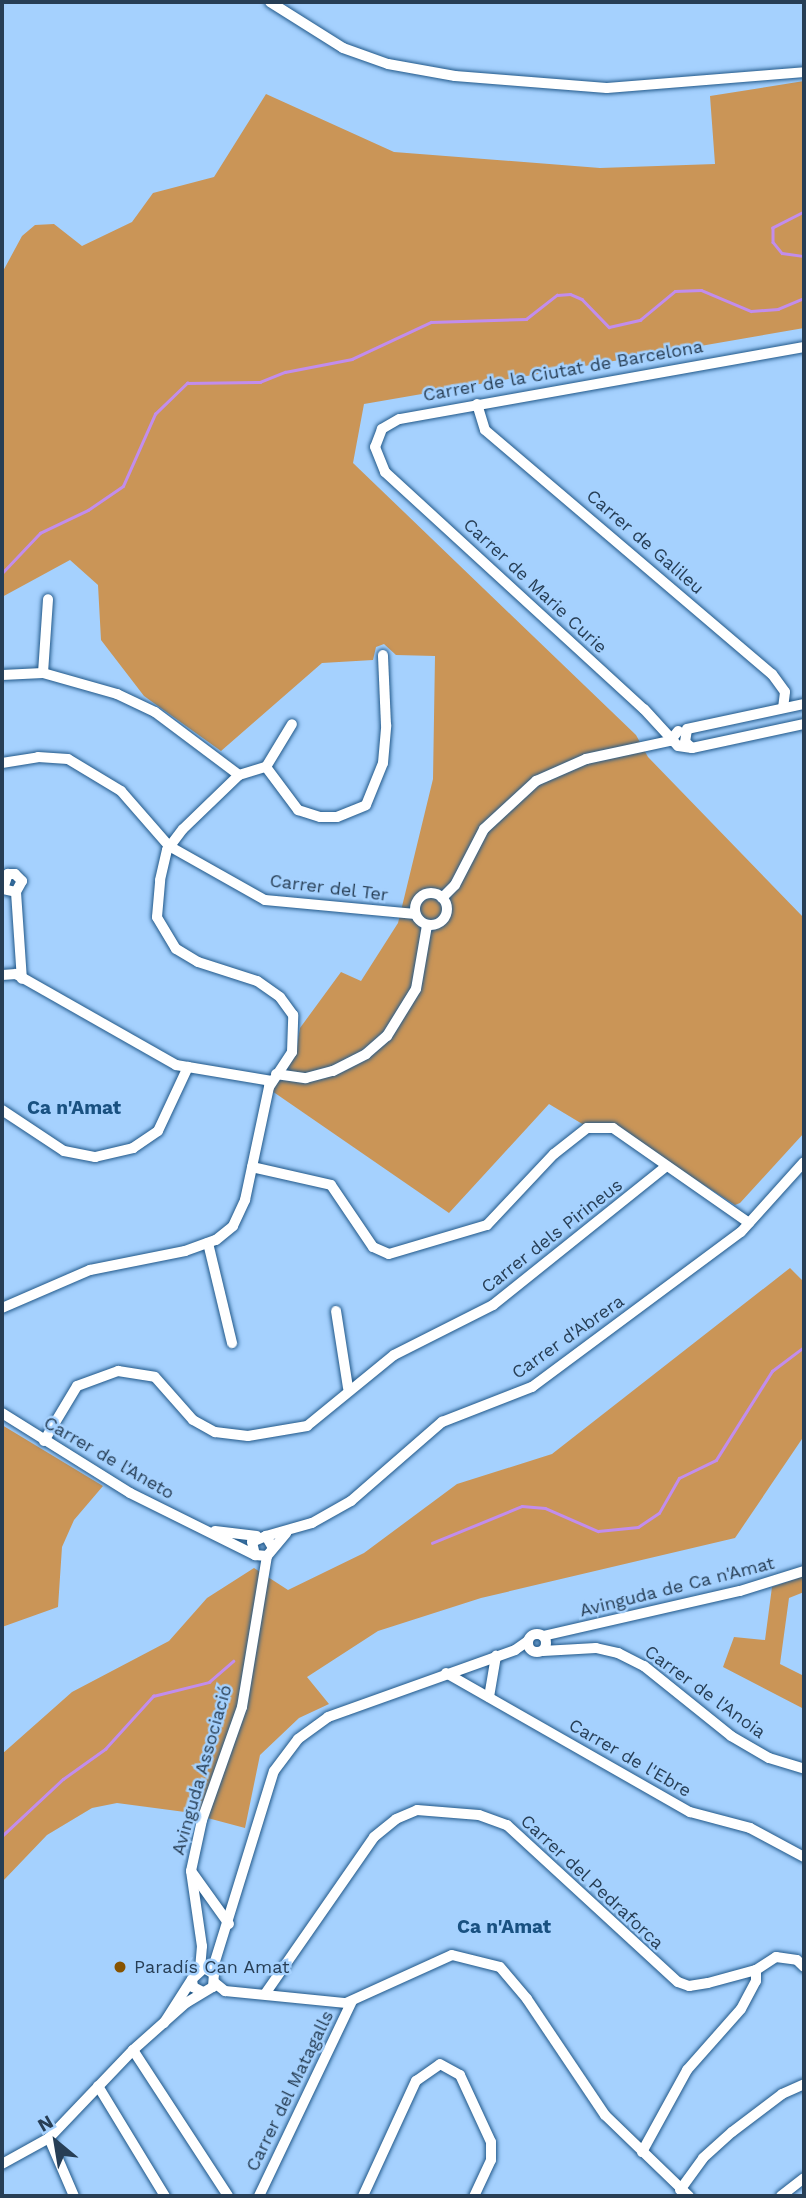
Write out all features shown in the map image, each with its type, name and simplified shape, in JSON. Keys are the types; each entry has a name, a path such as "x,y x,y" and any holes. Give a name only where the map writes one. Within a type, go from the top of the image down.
{"street":[{"path":"270,2 343,48 388,64 455,76 607,89 804,72"},
{"name":"Carrer de la Ciutat de Barcelona","path":"388,475 378,463 375,447 387,424 477,404 804,346"},
{"name":"Carrer de Galileu","path":"477,404 485,430 772,674 785,692 783,708"},
{"name":"Carrer de Marie Curie","path":"388,475 659,724 670,741"},
{"path":"43,673 48,599"},
{"path":"266,767 298,810 320,817 337,817 366,805 383,763 386,725 383,655"},
{"path":"2,675 43,673 117,694 155,712 239,775"},
{"path":"670,741 682,730 804,704"},
{"path":"2,1308 90,1270 208,1243 233,1226 245,1200 274,1077 292,1052 293,1015 280,997 257,981 198,962 171,941 157,917 169,846 239,775 266,767 292,723"},
{"name":"Carrer de Marie Curie","path":"659,724 682,730"},
{"path":"442,898 455,885 484,829 536,781 586,759 670,741 692,748 804,724"},
{"path":"682,730 685,742 692,748"},
{"name":"Carrer del Ter","path":"2,763 37,757 68,759 121,791 169,846 265,900 415,914"},
{"path":"16,892 22,979"},
{"path":"428,925 415,914 415,904 422,895 433,893 442,898"},
{"path":"428,925 445,917 442,898"},
{"path":"2,975 16,974 188,1067 274,1077 306,1077 333,1071 366,1054 387,1036 416,989 428,925"},
{"path":"2,1111 55,1146 95,1157 133,1148 158,1130 188,1067"},
{"path":"252,1167 331,1185 373,1247 389,1254 487,1225 554,1154 587,1128 613,1128 665,1167 749,1223"},
{"name":"Carrer d'Abrera","path":"265,1553 277,1539 294,1528 351,1502 442,1422 532,1387 749,1223 804,1162"},
{"name":"Carrer dels Pirineus","path":"44,1441 78,1387 118,1371 155,1377 193,1420 215,1432 248,1436 307,1426 348,1388 394,1355 494,1306 665,1167"},
{"path":"208,1243 232,1343"},
{"path":"335,1311 348,1388"},
{"name":"Carrer de l'Aneto","path":"2,1413 44,1441 202,1529 265,1553"},
{"name":"Carrer d'Abrera","path":"262,1536 294,1528"},
{"name":"Carrer de l'Aneto","path":"202,1529 262,1536"},
{"path":"262,1536 265,1553"},
{"name":"Avinguda Associació","path":"229,1924 191,1871 202,1820 242,1707 265,1553 251,1546 262,1536"},
{"name":"Avinguda de Ca n'Amat","path":"538,1645 556,1636 804,1572"},
{"path":"538,1645 446,1673 328,1717 298,1739 274,1771 229,1924 212,1971 215,1983 225,1991 352,2001 418,1967 452,1955 500,1967 527,1999 605,2115 685,2193 703,2158 732,2132 782,2095 804,2084"},
{"name":"Carrer de l'Anoia","path":"538,1645 596,1648 618,1653 644,1666 731,1736 769,1758 804,1769"},
{"path":"489,1696 496,1656"},
{"name":"Carrer de l'Ebre","path":"446,1673 690,1812 750,1828 804,1857"},
{"name":"Carrer del Pedraforca","path":"265,1994 374,1837 396,1819 417,1810 479,1815 507,1825 678,1982 689,1986 756,1970 776,1957 797,1960 804,1967"},
{"path":"2,2164 49,2138 133,2050 164,2026 186,2003 196,1986 202,1946 191,1871"},
{"path":"215,1903 234,1906"},
{"path":"200,1968 212,1971"},
{"path":"642,2152 687,2070 741,2009 756,1981 756,1970"},
{"path":"164,2026 164,2018 196,1986 215,1983"},
{"name":"Carrer del Matagalls","path":"259,2196 352,2001"},
{"path":"133,2050 228,2196"},
{"path":"363,2196 416,2081 440,2064 460,2075 491,2142 491,2160 474,2196"},
{"path":"98,2086 165,2196"},
{"path":"49,2138 74,2196"},
{"path":"781,2196 804,2178"}],"shaded area":[{"path":"804,81 804,328 364,404 353,463 636,735 648,757 804,918 804,1133 740,1203 735,1205 608,1123 584,1125 549,1104 449,1213 272,1091 296,1052 300,1028 341,972 361,981 398,923 433,779 435,656 396,655 384,644 376,647 373,660 322,663 221,751 144,696 101,640 98,585 70,560 2,597 2,273 22,236 35,225 54,224 82,246 132,222 153,193 214,177 266,94 394,152 600,168 715,164 710,96"},
{"path":"790,1268 804,1282 804,1436 735,1538 481,1598 378,1631 307,1677 329,1704 299,1718 260,1755 245,1828 185,1812 117,1803 92,1808 47,1835 2,1882 2,1754 72,1692 169,1641 207,1598 254,1568 288,1590 364,1553 457,1484 552,1454"},
{"path":"2,1425 103,1486 74,1520 62,1547 58,1607 2,1627"},
{"path":"804,1576 804,1592 789,1598 780,1664 804,1676 804,1709 723,1667 734,1637 765,1640 772,1587"}],"waterway":[{"path":"804,212 773,228 773,242 782,253 804,256"},
{"path":"2,573 40,533 88,510 123,486 155,414 187,383 260,382 285,372 352,359 431,322 526,319 557,295 570,294 582,299 609,327 640,320 675,291 701,290 751,311 778,309 804,298"},
{"path":"432,1543 522,1506 545,1508 598,1531 638,1527 659,1513 679,1478 716,1460 772,1371 804,1347"},
{"path":"2,1836 63,1779 105,1749 153,1696 209,1682 233,1661"}],"place":[{"name":"Paradís Can Amat","path":"120,1967"}],"district":[{"name":"Ca n'Amat","path":"74,1108"},
{"name":"Ca n'Amat","path":"504,1927"}]}
